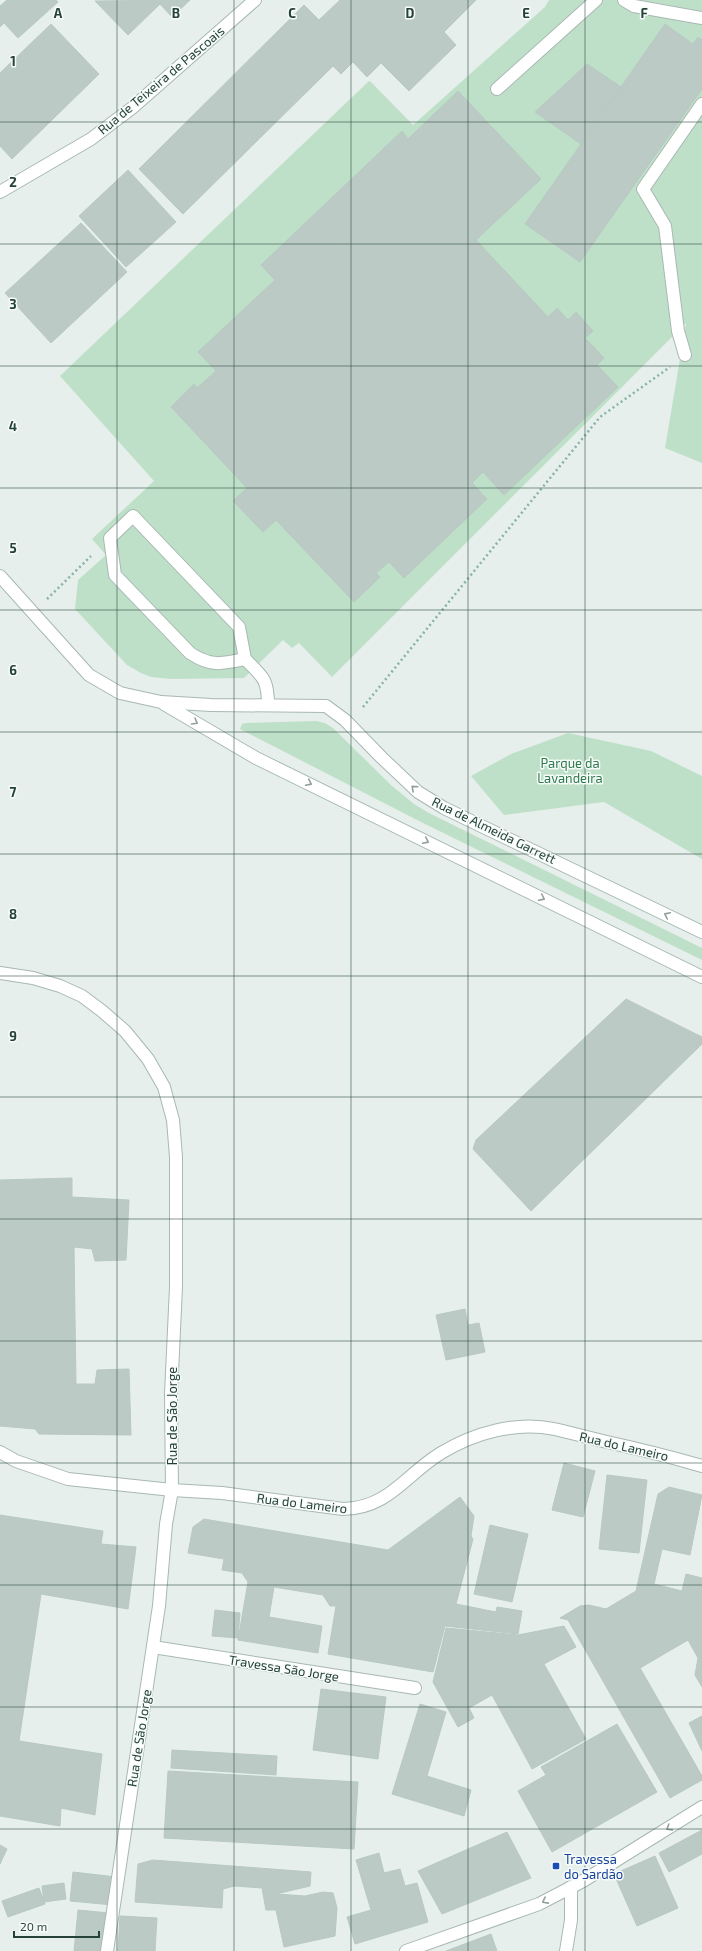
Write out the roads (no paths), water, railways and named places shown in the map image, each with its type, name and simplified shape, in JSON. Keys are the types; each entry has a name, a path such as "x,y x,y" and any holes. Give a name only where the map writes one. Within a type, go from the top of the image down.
{"street":[{"name":"Rua de Teixeira de Pascoais","path":"0,192 91,138 132,108 255,0"},
{"path":"497,89 596,0"},
{"path":"624,0 634,6 702,18"},
{"path":"685,355 678,331 665,226 643,188 702,104"},
{"path":"245,659 224,664 210,663 200,660 190,653 115,575 110,538 133,516 239,627 245,659 265,681 268,688 268,705"},
{"name":"Rua de Almeida Garrett","path":"0,576 89,674 120,693 161,702 326,706 345,720 418,792 444,808 702,932"},
{"name":"Rua de Almeida Garrett","path":"161,702 256,758 702,977"},
{"name":"Rua de São Jorge","path":"0,973 33,978 60,986 82,996 125,1031 148,1059 164,1087 173,1120 176,1157 176,1287 171,1394 172,1490 166,1524 159,1606 107,1951"},
{"name":"Rua do Lameiro","path":"0,1452 16,1461 68,1479 172,1490 222,1493 343,1509 371,1505 388,1495 440,1454 468,1438 491,1431 524,1427 553,1429 702,1466"},
{"name":"Travessa São Jorge","path":"153,1647 415,1688"},
{"path":"406,1951 539,1904 571,1887 702,1807"},
{"path":"566,1951 571,1920 571,1887"}],"place":[{"name":"Travessa do Sardão","path":"556,1866"}],"park label":[{"name":"Parque da Lavandeira","path":"570,770"}]}
